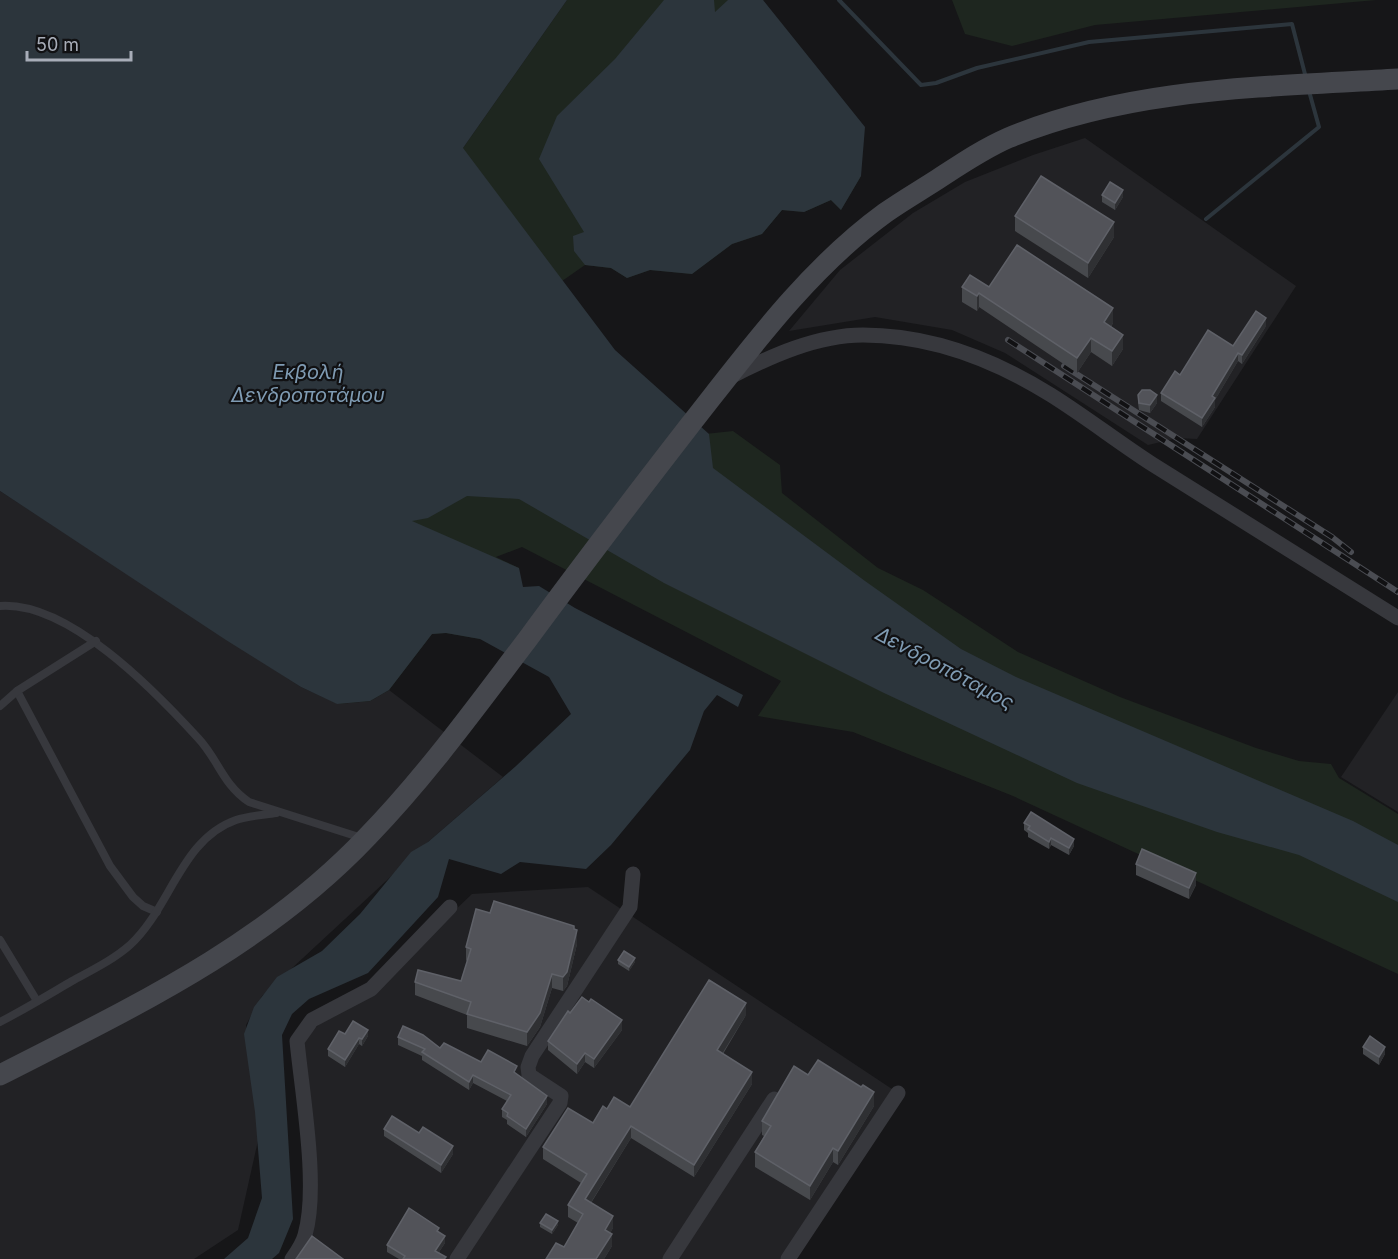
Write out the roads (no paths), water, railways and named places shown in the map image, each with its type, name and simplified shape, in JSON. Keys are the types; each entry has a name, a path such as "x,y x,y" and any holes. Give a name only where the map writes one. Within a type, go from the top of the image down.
{"street":[{"path":"0,1075 145,1001 226,954 274,921 320,883 366,839 446,747 617,519 726,379 782,312 830,260 883,215 969,159 1005,140 1083,112 1155,98 1209,91 1398,79"},
{"path":"726,379 792,349 828,339 863,334 948,347 1007,370 1051,395 1148,461 1398,618"},
{"path":"457,1259 560,1103 561,1096 529,1075 528,1067 532,1056 630,907 633,874"},
{"path":"292,1259 305,1237 310,1212 310,1183 297,1041 312,1020 371,989 450,907"},
{"path":"788,1259 898,1094"},
{"path":"670,1259 774,1099"}],"lane":[{"path":"0,606 16,605 63,622 96,641 126,667 199,739 234,792 249,802 366,839"},
{"path":"0,706 17,691 96,641"},
{"path":"17,691 110,866 132,897 143,906 157,912"},
{"path":"0,1022 109,962 131,944 157,912 185,864 200,845 218,829 236,820 278,812"},
{"path":"0,940 37,1001"}],"water":[{"path":"0,0 567,0 463,148 615,350 709,434 713,468 961,649 1016,677 1353,821 1398,845 1398,902 1299,855 1217,832 1077,783 884,693 664,583 519,499 467,496 428,518 412,521 519,568 523,587 539,586 575,608 743,695 738,707 717,695 704,711 690,750 611,845 586,869 520,862 501,874 449,859 438,897 368,973 309,999 292,1014 282,1035 293,1219 279,1253 272,1259 224,1259 248,1238 262,1198 255,1112 244,1034 254,1007 277,977 322,951 360,914 411,852 428,842 516,766 571,714 549,677 480,639 446,633 432,634 389,690 370,701 337,704 301,687 226,640 0,491"},
{"path":"664,0 714,0 715,12 728,0 763,0 865,127 861,176 841,210 831,200 804,212 782,210 762,234 732,244 692,274 650,270 627,278 611,268 585,265 574,251 573,236 584,232 539,159 557,116 615,59"}],"waterway":[{"path":"839,0 921,85 936,83 977,68 1089,42 1292,24 1306,78"},
{"path":"1206,219 1319,127 1309,91"}],"railway":[{"path":"1008,340 1398,592"},
{"path":"1064,366 1332,537 1351,552"}],"water label":[{"name":"Εκβολή Δενδροποτάμου","path":"308,384"},
{"name":"Δενδροπόταμος","path":"945,668"}]}
